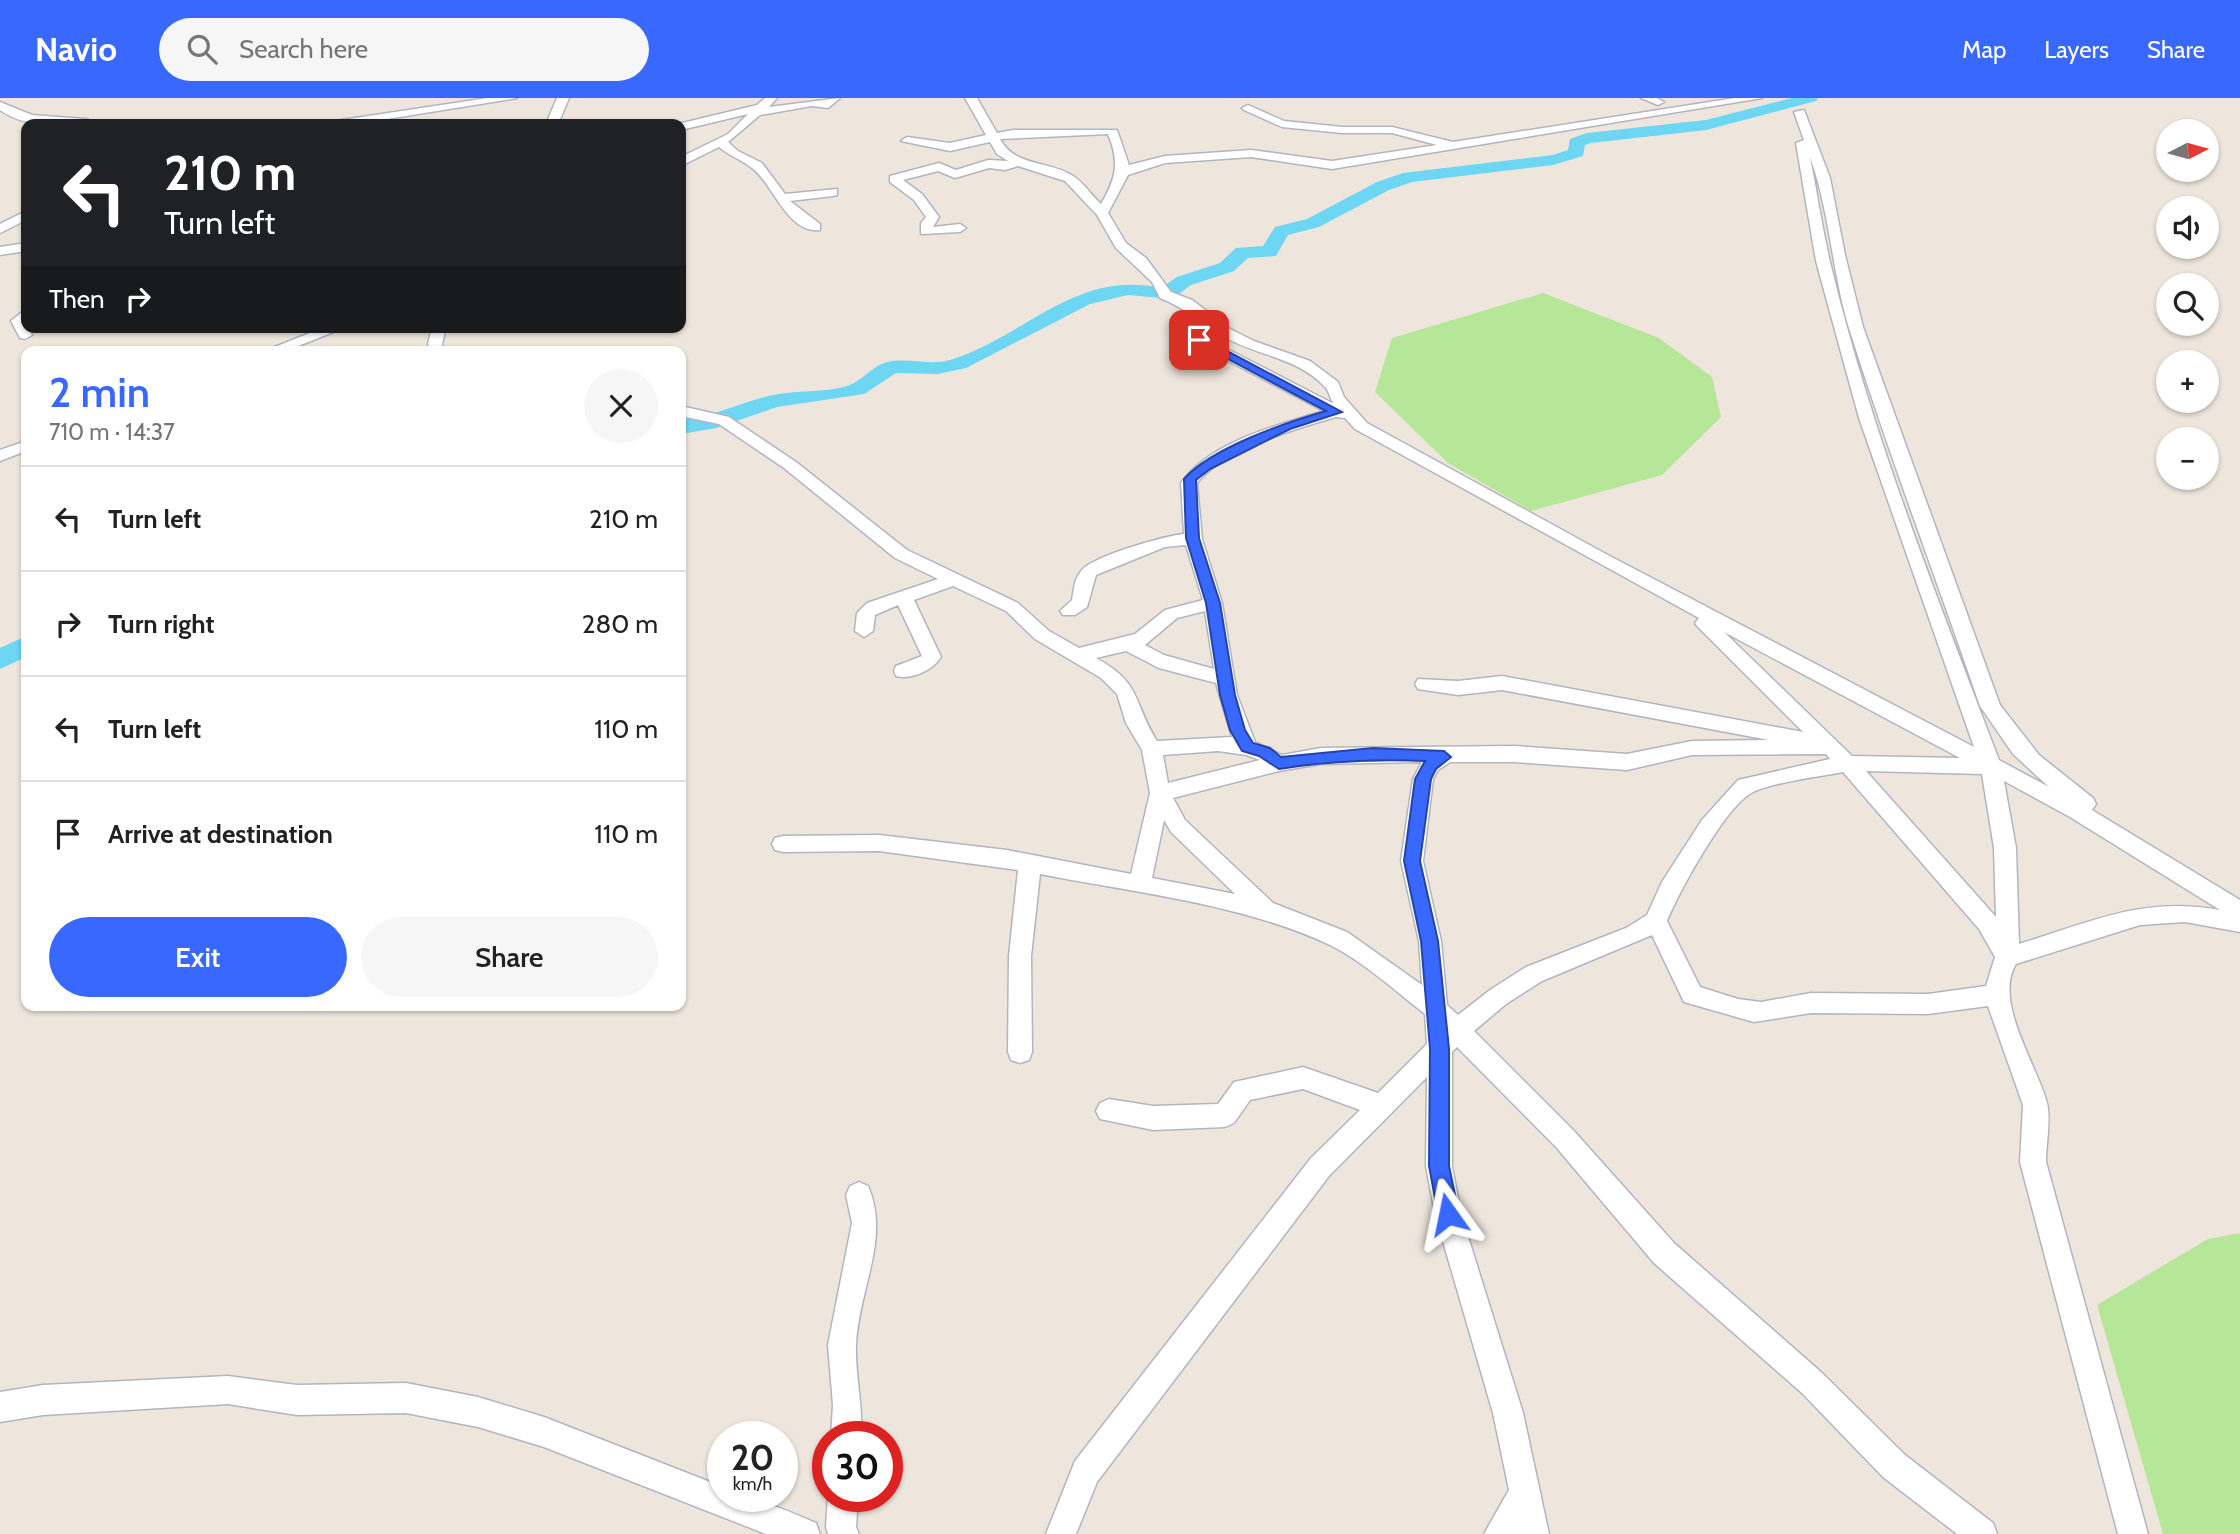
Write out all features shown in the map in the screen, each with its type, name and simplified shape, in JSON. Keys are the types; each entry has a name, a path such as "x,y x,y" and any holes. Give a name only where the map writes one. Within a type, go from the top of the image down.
{"street":[{"path":"434,108 450,98"},
{"path":"366,119 512,98"},
{"path":"554,119 563,98"},
{"path":"686,126 763,106 812,103 828,105 834,98"},
{"path":"971,98 991,137 1007,157 1069,178 1102,214 1121,245 1141,261 1165,295 1187,303 1225,332 1249,344 1305,364 1333,384 1337,398 1361,426"},
{"path":"1124,172 1147,161 1161,159 1209,159 1258,154 1309,159 1332,165 1756,98"},
{"path":"1653,99 1687,110"},
{"path":"0,105 5,112 19,117 41,119"},
{"path":"1798,105 1804,164 1823,261 1863,405 1924,586 1991,766 2005,848 2008,957 2001,968 1997,993 2001,1014 2035,1105 2033,1162 2133,1534"},
{"path":"1798,105 1824,178 1838,255 1856,327 1969,652 2003,730 2023,754 2052,779 2165,852 2239,915"},
{"path":"686,160 722,143 763,106"},
{"path":"1248,108 1282,124 1342,130 1392,130 1457,146"},
{"path":"542,119 558,110"},
{"path":"907,141 950,147 1013,133 1109,131 1123,156 1124,172 1102,214"},
{"path":"722,143 734,154 758,166 791,211 815,227"},
{"path":"960,228 926,230 927,223 933,217 918,197 894,179 939,167 955,174 988,164 1006,166 1018,162"},
{"path":"783,198 833,192"},
{"path":"0,229 21,218"},
{"path":"0,251 21,248"},
{"path":"286,346 322,333"},
{"path":"1199,340 2077,811 2239,915"},
{"path":"686,412 724,420 790,465 901,554 1012,607 1042,635 1108,673 1126,691 1136,723 1152,749 1160,793 1178,826 1265,909"},
{"path":"1248,747 1232,713 1224,678 1213,603 1193,538 1189,483 1193,475 1286,426 1337,412"},
{"path":"2,451 21,447"},
{"path":"1069,611 1081,603 1084,580 1090,571 1162,542 1193,538"},
{"path":"864,631 866,614 873,607 953,580"},
{"path":"1665,592 1721,636 1840,755 1987,922 2008,957"},
{"path":"903,671 925,664 932,657 904,598"},
{"path":"1077,655 1142,639 1171,614 1213,603"},
{"path":"1126,645 1141,649 1152,658 1180,668 1224,678"},
{"path":"1424,684 1458,688 1502,683 1527,687 1790,736 1840,755"},
{"path":"1152,749 1208,742 1265,752 1279,763"},
{"path":"1160,793 1279,763 1321,756 1373,753 1444,757 1515,754 1627,762 1692,748 1991,766"},
{"path":"1061,1534 1086,1472 1320,1167 1379,1105 1458,1030 1498,997 1534,974 1634,935 1656,921 1671,888 1709,826 1745,786 1840,755"},
{"path":"1444,757 1431,765 1423,779 1412,861 1430,941 1440,1049 1439,1166 1442,1190 1508,1413 1534,1534"},
{"path":"1140,883 1160,793"},
{"path":"783,844 879,844 1030,864 1265,909 1339,939 1387,970 1436,1009 1565,1139 1664,1254 1812,1383 1894,1466 1982,1534"},
{"path":"1020,1052 1020,956 1030,864"},
{"path":"2008,957 2140,916 2185,913 2239,915"},
{"path":"1656,921 1692,995 1735,1009 1770,1012 1811,1003 1843,1002 1939,1004 1997,993"},
{"path":"1109,1111 1153,1118 1225,1115 1242,1090 1303,1077 1379,1105"},
{"path":"847,1421 842,1345 865,1223 859,1195"},
{"path":"0,1407 43,1400 228,1390 297,1400 406,1398 478,1412 544,1432 805,1534"},
{"path":"1499,1534 1526,1491"},
{"path":"842,1512 841,1527 844,1534"}],"green space":[{"path":"1543,293 1659,338 1712,377 1721,417 1662,475 1531,511 1448,463 1375,392 1392,338"},
{"path":"2240,1233 2240,1534 2163,1534 2097,1305 2208,1239"}],"waterway":[{"path":"686,427 720,420 777,401 856,390 869,384 883,370 895,367 938,368 959,364 1001,344 1062,309 1105,293 1133,289 1165,295 1184,281 1227,267 1243,252 1269,252 1281,231 1313,223 1395,181 1435,173 1553,160 1577,152 1576,143 1587,138 1706,125 1810,98"},
{"path":"0,660 21,648"}],"route":[{"path":"1199,340 1337,412 1286,426 1206,466 1190,479 1193,538 1213,603 1227,695 1238,730 1248,747 1265,752 1279,763 1321,756 1373,753 1444,757 1431,765 1423,779 1412,861 1430,941 1440,1049 1439,1166 1448,1214"}]}
